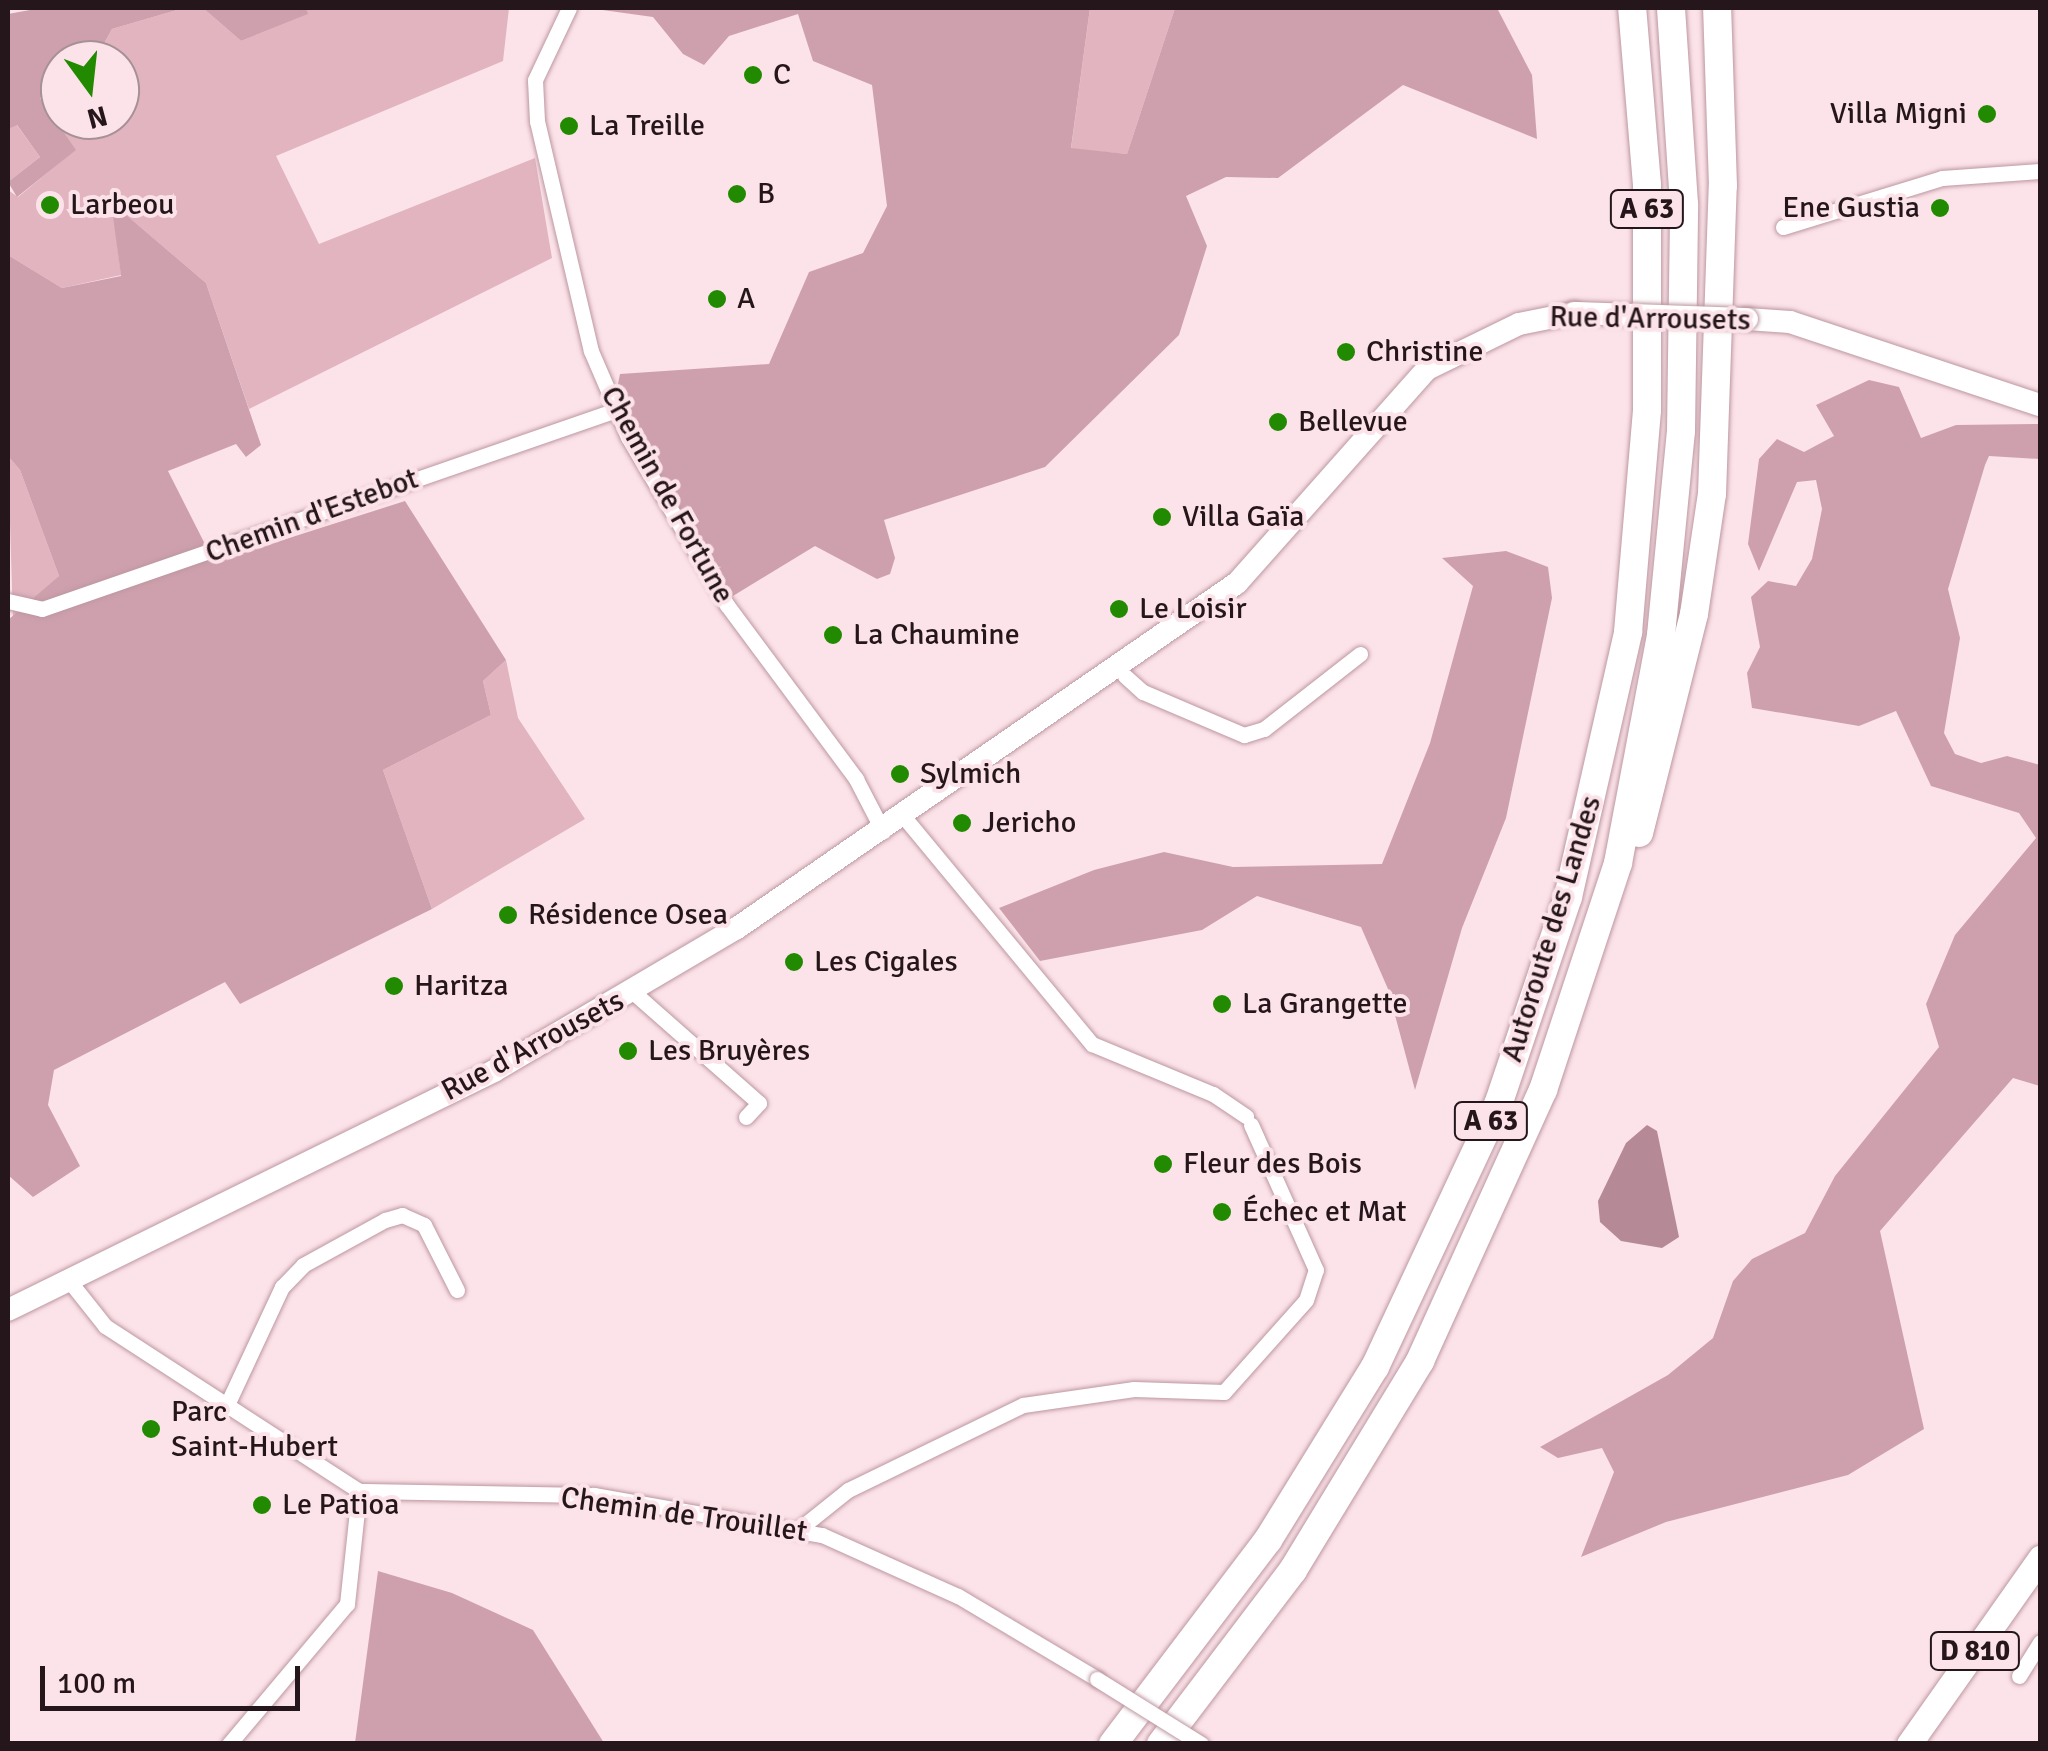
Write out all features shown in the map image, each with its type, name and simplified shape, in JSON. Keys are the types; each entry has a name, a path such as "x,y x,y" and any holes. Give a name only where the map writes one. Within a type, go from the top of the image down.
{"highway":[{"name":"Autoroute des Landes","path":"1114,1744 1268,1540 1375,1367 1500,1102 1568,897 1628,632 1647,410 1647,185 1632,8"},
{"name":"Autoroute des Landes","path":"1161,1744 1292,1570 1420,1361 1543,1090 1618,864 1661,634 1681,431 1684,204 1671,8"},
{"path":"1618,864 1642,828 1694,614 1712,494 1723,186 1716,8"}],"main road":[{"name":"Rue d'Arrousets","path":"1028,731 1044,731 1125,676 1268,554 1427,368 1518,324 1574,313 1790,322 2040,405"},
{"name":"Rue d'Arrousets","path":"8,1310 494,1071 633,992 904,817 1188,619"},
{"name":"D 810","path":"1909,1744 2040,1558"}],"street":[{"name":"Chemin de Fortune","path":"569,8 535,80 537,120 580,320 616,410 742,629 856,779 883,831"},
{"path":"1782,226 1942,178 2040,171"},
{"name":"Chemin d'Estebot","path":"8,601 42,609 616,410"},
{"path":"1125,676 1143,692 1244,735 1264,729 1360,654"},
{"path":"798,1530 848,1490 1023,1406 1134,1389 1224,1392 1306,1300 1316,1270 1248,1121 1214,1094 1092,1044 904,817"},
{"path":"633,992 759,1103 746,1117"},
{"path":"225,1409 282,1287 303,1265 354,1236 412,1217 424,1224 457,1290"},
{"path":"67,1278 105,1326 225,1409 359,1491 347,1604 229,1744"},
{"name":"Chemin de Trouillet","path":"359,1491 594,1495 798,1530 958,1596 1200,1744"},
{"path":"2019,1676 2040,1642"}],"shaded area":[{"path":"41,8 184,8 112,29 106,40 40,40 40,140 69,140 76,150 17,197 8,182 40,157 17,125 8,129 8,14"},
{"path":"184,8 203,8 241,41 307,14 306,8 509,8 503,61 276,156 319,244 535,158 552,258 249,409 206,283 112,203 121,275 62,288 8,255 8,190 18,197 75,150 68,140 140,140 140,40 106,40 112,29"},
{"path":"203,8 306,8 308,14 241,41"},
{"path":"588,8 1090,8 1071,148 1127,154 1175,8 1497,8 1532,75 1537,139 1403,85 1278,178 1226,177 1186,196 1207,246 1179,335 1045,467 884,520 895,558 890,574 877,579 815,546 728,599 615,398 620,374 769,364 809,272 863,253 887,206 872,85 813,61 798,14 729,36 704,65 683,54 653,17"},
{"path":"1090,8 1175,8 1127,154 1071,149"},
{"path":"16,124 40,157 8,182 8,129"},
{"path":"111,202 206,283 261,445 246,457 236,444 168,471 214,562 405,501 506,660 483,681 491,715 383,770 432,909 240,1004 225,982 54,1070 48,1105 80,1166 33,1197 8,1175 8,620 59,576 20,470 8,456 8,255 62,288 121,276"},
{"path":"1869,380 1899,387 1921,438 1956,425 2040,424 2040,459 1989,456 1985,465 1948,589 1960,638 1944,733 1955,754 1981,763 2007,756 2040,765 2040,1086 2013,1078 1880,1231 1924,1429 1848,1475 1666,1522 1581,1557 1614,1472 1602,1448 1558,1458 1540,1447 1668,1375 1713,1338 1733,1281 1752,1259 1805,1233 1835,1176 1939,1047 1926,1004 1955,935 2036,838 2019,813 1931,786 1896,711 1859,726 1752,708 1747,673 1760,647 1751,597 1768,581 1796,586 1812,559 1822,509 1816,480 1797,482 1759,571 1748,544 1759,459 1777,439 1804,452 1834,436 1816,405"},
{"path":"8,456 20,470 59,576 13,621"},
{"path":"1506,551 1548,567 1552,598 1506,818 1462,928 1415,1090 1388,989 1361,927 1257,896 1202,930 1040,961 999,908 1094,870 1164,852 1233,867 1382,864 1430,743 1473,586 1442,558"},
{"path":"506,660 518,718 585,819 432,909 383,770 491,715 483,681"},
{"path":"1647,1125 1657,1131 1679,1237 1662,1248 1621,1241 1600,1222 1598,1201 1626,1143"},
{"path":"378,1571 452,1593 533,1630 604,1743 355,1743"}],"place":[{"name":"C","path":"753,75"},
{"name":"Villa Migni","path":"1987,114"},
{"name":"La Treille","path":"569,126"},
{"name":"B","path":"737,194"},
{"name":"Larbeou","path":"50,205"},
{"name":"Ene Gustia","path":"1940,208"},
{"name":"A","path":"717,299"},
{"name":"Christine","path":"1346,352"},
{"name":"Bellevue","path":"1278,422"},
{"name":"Villa Gaïa","path":"1162,517"},
{"name":"Le Loisir","path":"1119,609"},
{"name":"La Chaumine","path":"833,635"},
{"name":"Sylmich","path":"900,774"},
{"name":"Jericho","path":"962,823"},
{"name":"Résidence Osea","path":"508,915"},
{"name":"Les Cigales","path":"794,962"},
{"name":"Haritza","path":"394,986"},
{"name":"La Grangette","path":"1222,1004"},
{"name":"Les Bruyères","path":"628,1051"},
{"name":"Fleur des Bois","path":"1163,1164"},
{"name":"Échec et Mat","path":"1222,1212"},
{"name":"Parc Saint-Hubert","path":"151,1429"},
{"name":"Le Patioa","path":"262,1505"}]}
